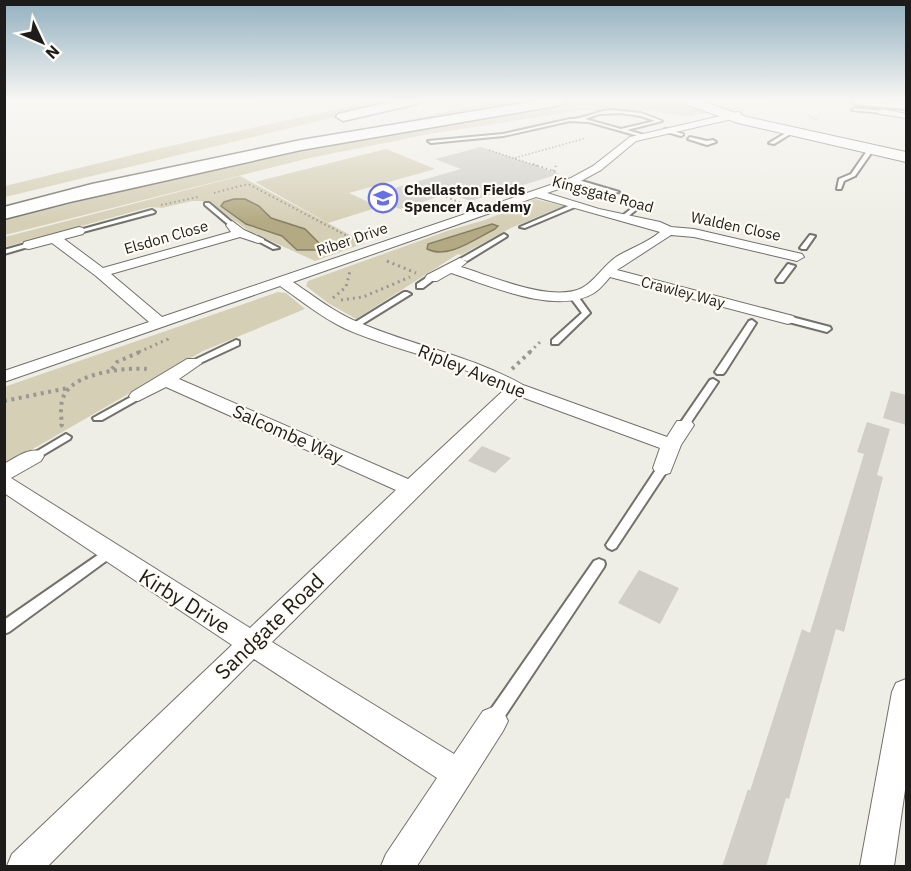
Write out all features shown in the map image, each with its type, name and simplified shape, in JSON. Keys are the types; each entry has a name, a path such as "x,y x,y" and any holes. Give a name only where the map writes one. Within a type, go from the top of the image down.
{"highway":[{"path":"4,203 243,142"},
{"path":"114,175 256,142"},
{"path":"4,213 296,142"},
{"path":"70,196 319,142"}],"main road":[{"path":"839,142 906,157"}],"street":[{"name":"Riber Drive","path":"4,377 472,217 573,180 597,168 628,142"},
{"name":"Kingsgate Road","path":"535,193 573,206 656,225 668,231 607,272 590,290 573,297"},
{"path":"236,229 258,239"},
{"name":"Elsdon Close","path":"101,273 236,229"},
{"path":"29,245 79,231"},
{"name":"Walden Close","path":"668,231 694,233 801,252"},
{"path":"54,238 101,273 161,324"},
{"path":"426,282 464,259"},
{"path":"449,268 555,298 573,297"},
{"name":"Crawley Way","path":"607,272 756,317 788,319"},
{"name":"Ripley Avenue","path":"282,281 324,312 353,326 468,366 501,379 517,389 671,445"},
{"path":"138,396 193,363"},
{"name":"Salcombe Way","path":"167,379 411,488"},
{"name":"Sandgate Road","path":"24,867 505,396 517,389"},
{"path":"663,468 671,445 684,425"},
{"path":"4,473 34,456"},
{"name":"Kirby Drive","path":"4,483 109,553 458,774"},
{"path":"877,867 906,692"},
{"path":"398,867 493,721"}],"lane":[{"path":"702,142 713,142"},
{"path":"839,188 841,180 853,175 871,149"},
{"path":"573,180 616,192"},
{"path":"207,204 236,229"},
{"path":"523,227 573,206"},
{"path":"624,218 638,206"},
{"path":"79,231 152,210"},
{"path":"464,259 504,236"},
{"path":"258,239 275,248"},
{"path":"4,252 29,245"},
{"path":"780,280 801,252"},
{"path":"353,326 407,294"},
{"path":"555,342 586,313 573,297"},
{"path":"720,372 756,317"},
{"path":"788,319 827,329"},
{"path":"193,363 236,343"},
{"path":"684,425 713,382"},
{"path":"98,418 138,396"},
{"path":"34,456 66,437"},
{"path":"612,545 663,468"},
{"path":"4,628 109,553"},
{"path":"493,721 599,564"}],"path":[{"path":"473,142 560,173"},
{"path":"514,158 573,142"},
{"path":"553,171 557,164"},
{"path":"208,194 248,184 354,240"},
{"path":"442,195 465,205"},
{"path":"152,210 198,197"},
{"path":"339,261 350,269 351,277 345,288 328,300 363,297 397,281 421,275 397,264 371,260 360,254"},
{"path":"112,369 125,358 168,339 169,334 161,324"},
{"path":"4,401 69,388 112,369 129,367 146,369 167,379"},
{"path":"55,430 62,425 61,406 65,392 69,388"}],"shaded area":[{"path":"190,142 233,142 5,197 5,186"},
{"path":"308,142 315,142 278,148"},
{"path":"340,142 391,142 305,159 5,235 5,220 242,161"},
{"path":"386,149 435,169 349,193 379,207 328,223 255,182"},
{"path":"240,176 365,243 315,261 249,231 207,201 192,201 162,208 150,207 5,247 5,237","holes":["245,199 259,206 271,218 305,229 322,246 297,250 282,236 247,224 222,207 224,202"]},
{"path":"245,199 259,206 271,218 305,229 322,246 319,250 297,250 282,236 246,224 221,206 224,202"},
{"path":"535,199 563,206 511,228 461,255 458,254 356,319 328,303 306,286 308,281 450,230 485,220"},
{"path":"492,224 498,226 453,250 435,252 427,249 428,244"},
{"path":"278,292 286,293 305,309 203,351 5,465 4,387"}],"building":[{"path":"481,147 559,174 470,201 450,193 400,209 370,195 461,169 435,159"},
{"path":"891,391 906,395 906,425 883,418"},
{"path":"867,422 890,429 877,475 883,477 844,632 836,629 789,799 786,798 766,867 722,867 748,789 750,791 802,629 810,633 864,454 857,452"},
{"path":"482,446 511,458 495,473 468,461"},
{"path":"639,570 679,588 660,624 618,603"}],"place":[{"name":"Chellaston Fields Spencer Academy","path":"383,198"}]}
